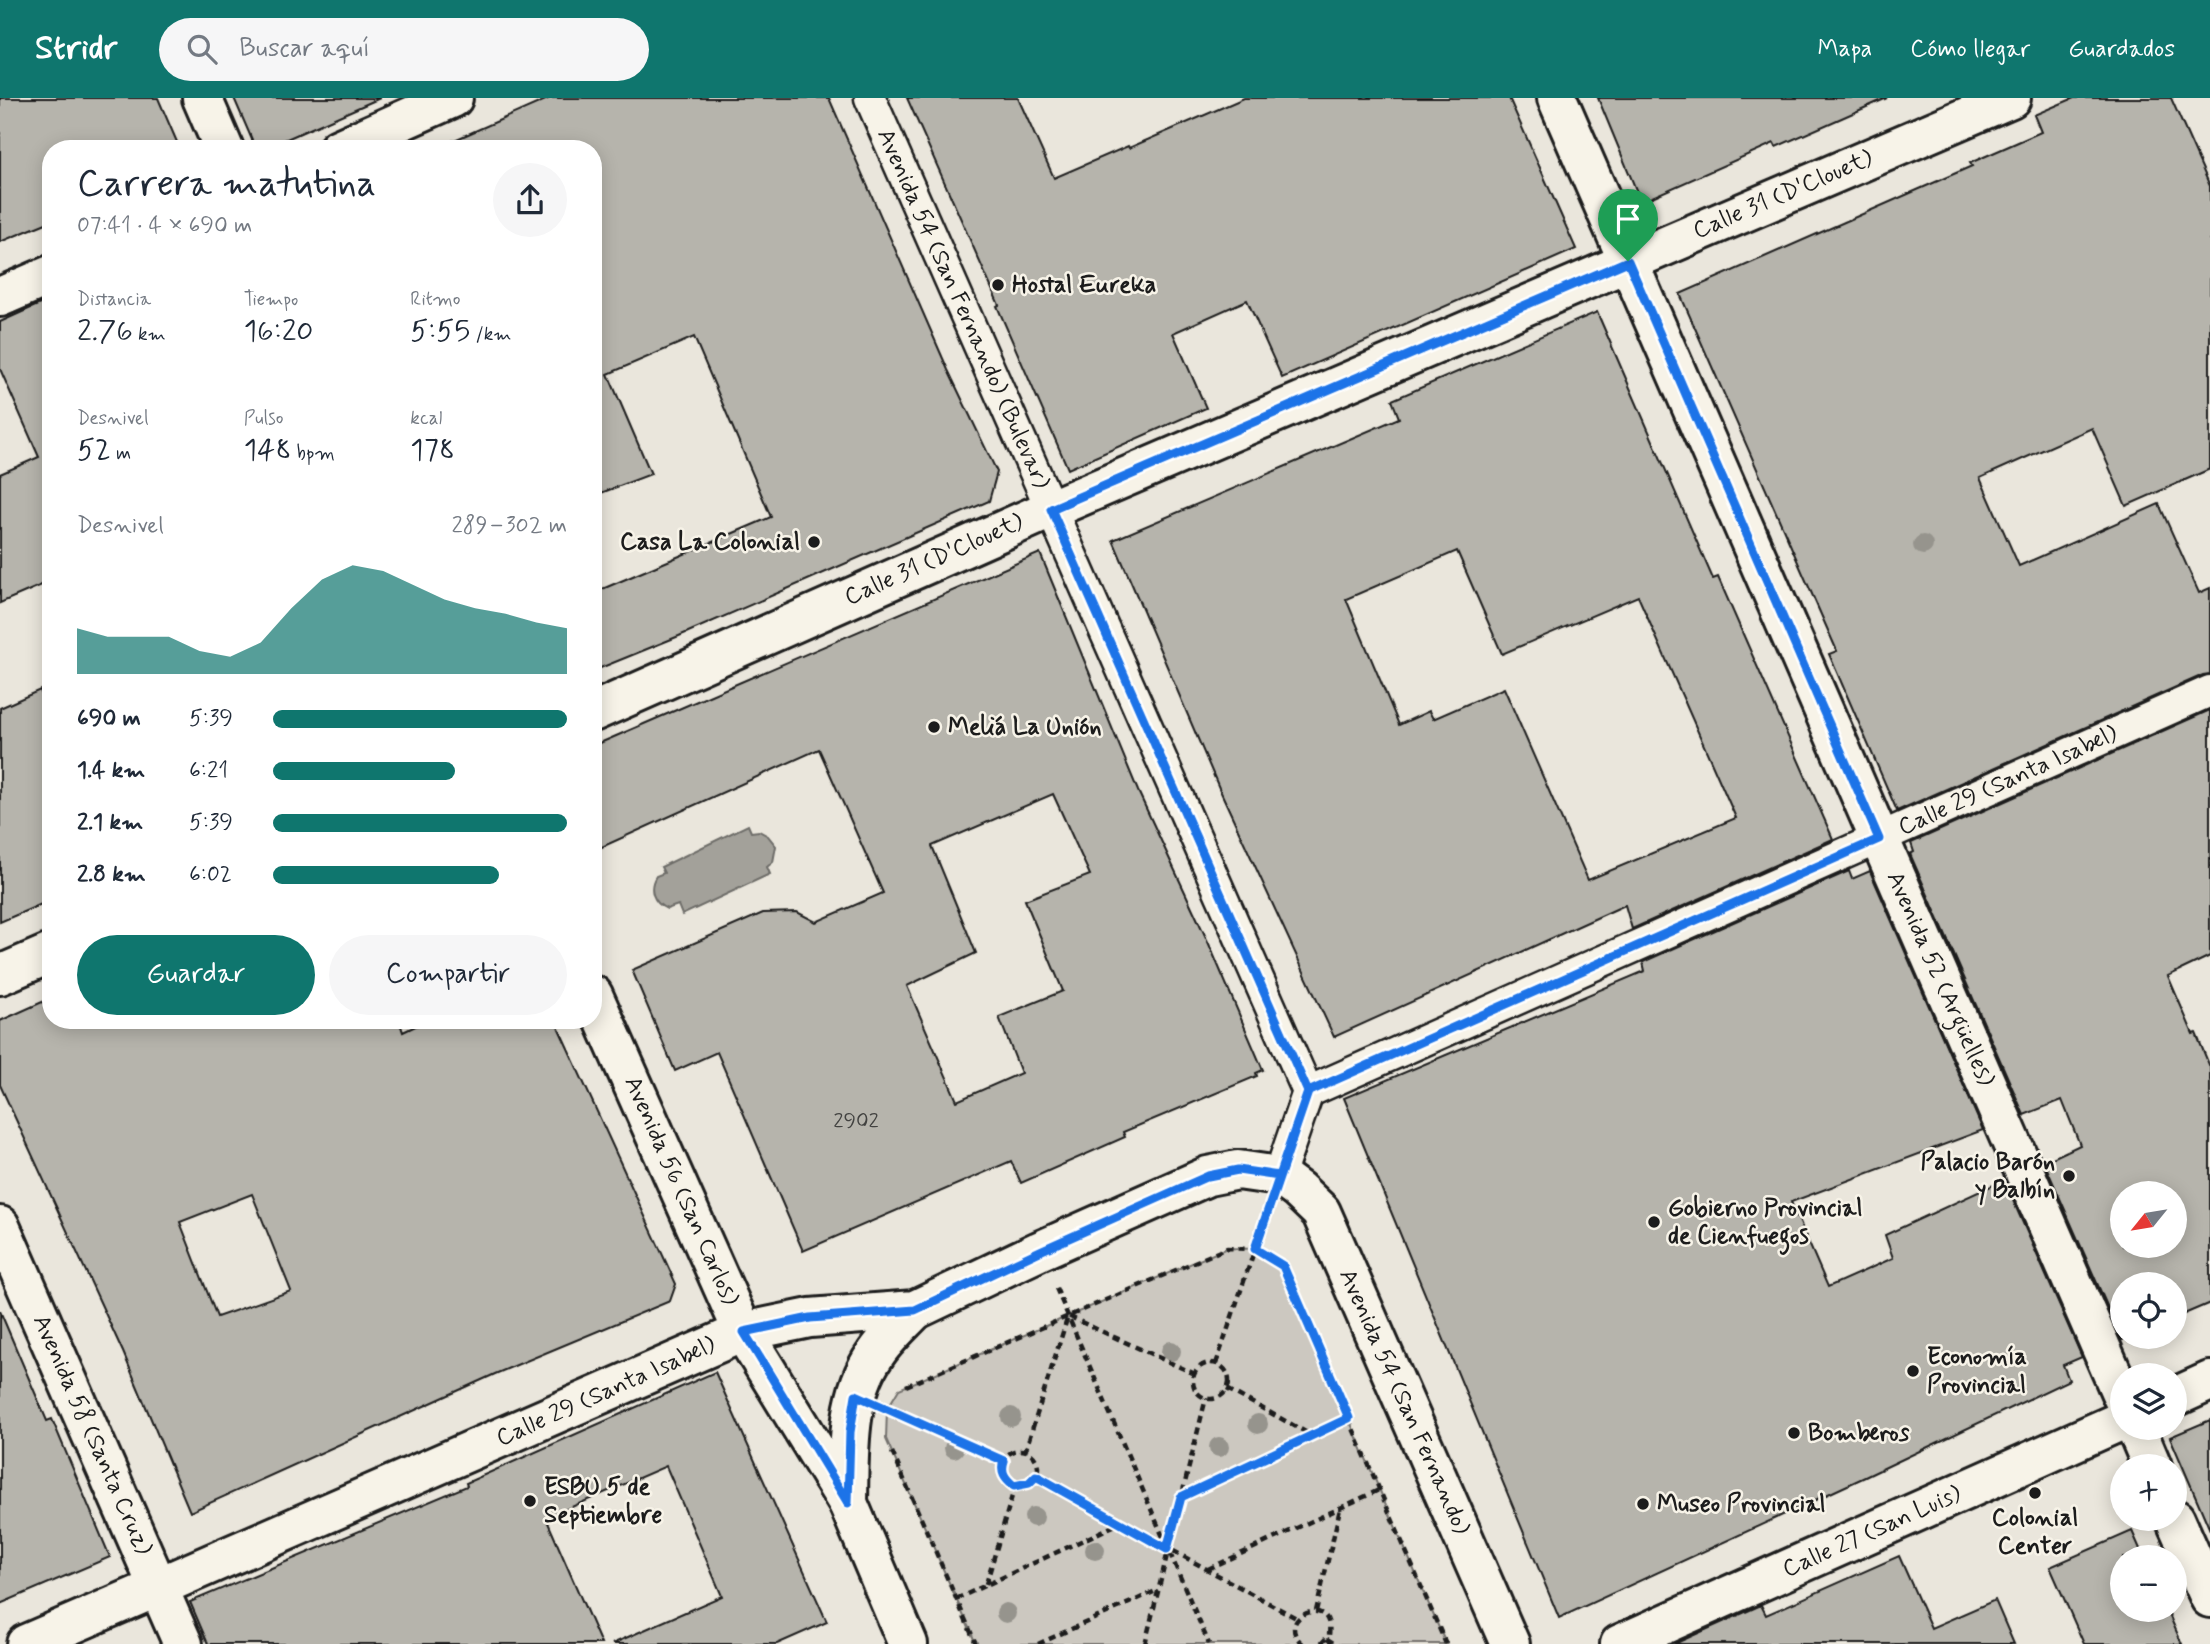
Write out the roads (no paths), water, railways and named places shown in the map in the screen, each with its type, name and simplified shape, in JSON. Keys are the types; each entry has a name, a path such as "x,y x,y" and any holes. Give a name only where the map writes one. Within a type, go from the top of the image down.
{"street":[{"path":"202,98 220,140"},
{"path":"358,140 453,98"},
{"name":"Avenida 54 (San Fernando) (Bulevar)","path":"870,98 1308,1092"},
{"name":"Avenida 52 (Argüelles)","path":"1557,98 2110,1368"},
{"name":"Calle 31 (D'Clouet)","path":"602,708 1051,509 2011,98"},
{"path":"0,297 42,279"},
{"name":"Calle 29 (Santa Isabel)","path":"1308,1092 2210,691"},
{"path":"0,975 42,957"},
{"name":"Avenida 56 (San Carlos)","path":"602,1015 744,1332 848,1503 908,1644"},
{"path":"1279,1176 1308,1092"},
{"name":"Calle 29 (Santa Isabel)","path":"26,1644 744,1332 810,1318 915,1310 1208,1176 1238,1170 1279,1176"},
{"name":"Avenida 54 (San Fernando)","path":"1279,1176 1321,1212 1510,1644"},
{"name":"Avenida 58 (Santa Cruz)","path":"0,1226 183,1644"},
{"path":"848,1503 850,1432 872,1402 874,1355 915,1310"},
{"path":"2187,1391 2210,1381"},
{"name":"Calle 27 (San Luis)","path":"1620,1644 2110,1426"},
{"path":"2181,1531 2210,1598"}],"place":[{"name":"Hostal Eureka","path":"998,285"},
{"name":"Casa La Colonial","path":"814,542"},
{"name":"Meliá La Unión","path":"934,727"},
{"name":"Palacio Barón y Balbín","path":"2069,1176"},
{"name":"Gobierno Provincial de Cienfuegos","path":"1654,1222"},
{"name":"Economía Provincial","path":"1913,1371"},
{"name":"Bomberos","path":"1794,1433"},
{"name":"Colonial Center","path":"2035,1493"},
{"name":"ESBU 5 de Septiembre","path":"530,1501"},
{"name":"Museo Provincial","path":"1643,1504"}]}
